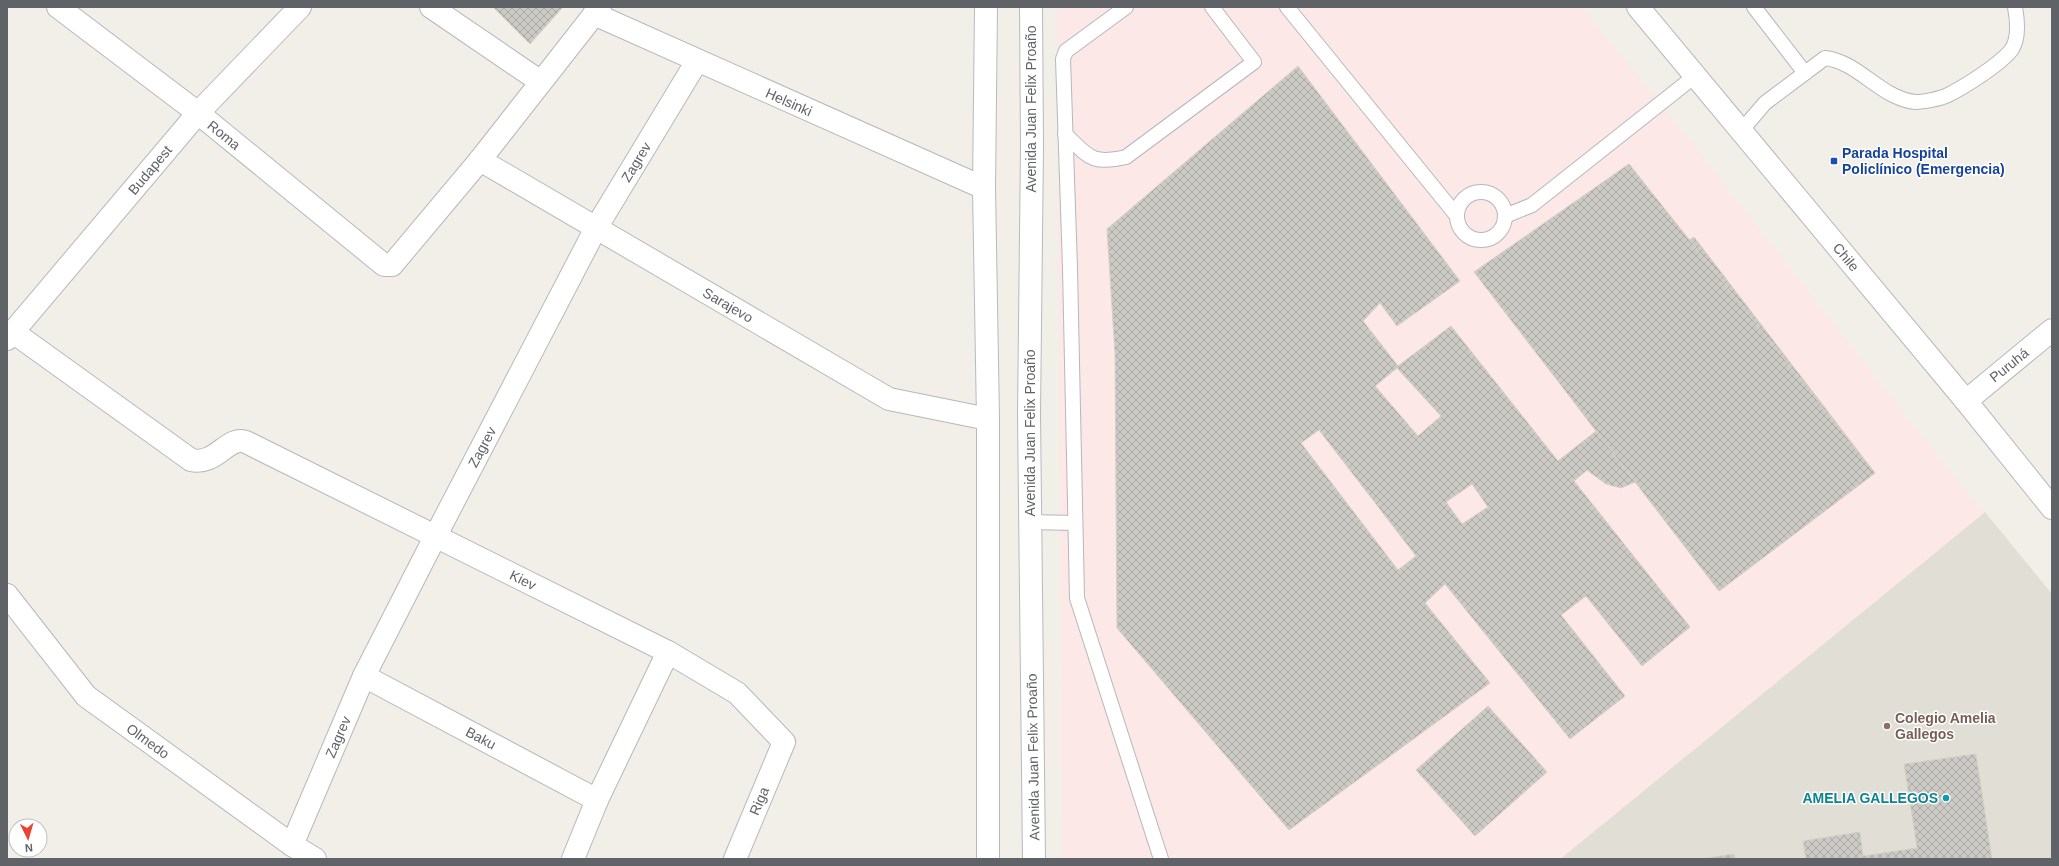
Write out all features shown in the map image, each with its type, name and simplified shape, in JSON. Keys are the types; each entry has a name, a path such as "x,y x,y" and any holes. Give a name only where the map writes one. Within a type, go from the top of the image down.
{"street":[{"name":"Roma","path":"58,7 198,113 384,265 392,264 480,160"},
{"name":"Budapest","path":"10,335 198,113 300,7"},
{"path":"431,7 541,82"},
{"path":"986,7 984,188 988,419 988,859"},
{"name":"Avenida Juan Felix Proaño","path":"1031,7 1030,522 1034,859"},
{"name":"Chile","path":"1638,7 1966,400 2052,508"},
{"path":"480,160 597,11"},
{"name":"Helsinki","path":"597,11 697,61 984,188"},
{"name":"Zagrev","path":"292,845 364,676 435,537 596,228 697,61"},
{"name":"Sarajevo","path":"480,160 889,399 988,419"},
{"name":"Puruhá","path":"1966,400 2052,330"},
{"name":"Kiev","path":"10,335 191,460 207,460 233,442 246,442 668,652 737,693 784,742"},
{"name":"Olmedo","path":"7,595 86,696 292,845 315,859"},
{"path":"573,859 597,800 668,652"},
{"name":"Baku","path":"364,676 597,800"},
{"name":"Riga","path":"735,859 784,742"}],"lane":[{"path":"1126,7 1066,51 1062,58 1077,598 1157,858"},
{"path":"1065,134 1091,159 1110,160 1126,157 1254,62 1212,7"},
{"path":"1287,7 1457,216"},
{"path":"1754,7 1805,73"},
{"path":"1741,131 1765,103 1825,58 1837,60 1892,94 1915,102 1946,96 1990,68 2012,48 2018,22 2015,7"},
{"path":"1505,216 1532,205 1695,76"},
{"path":"1481,192 1495,197 1503,209 1505,216 1500,230 1488,238 1480,239 1466,235 1458,223 1457,216 1458,208 1467,196 1481,192"},
{"path":"1030,522 1075,523"}],"shaded area":[{"path":"1057,7 1581,7 1645,84 1951,473 1985,512 1560,859 1062,859"},
{"name":"Colegio Amelia Gallegos","path":"1985,512 2052,594 2052,859 1560,859"}],"building":[{"path":"563,7 530,44 494,8"},
{"path":"1298,66 1460,281 1397,326 1380,303 1363,321 1398,366 1451,326 1558,461 1596,431 1479,276 1629,164 1688,241 1694,237 1875,473 1719,591 1635,482 1621,488 1606,484 1587,470 1574,481 1690,627 1642,666 1586,596 1561,615 1625,696 1570,739 1445,584 1425,603 1490,683 1289,830 1117,628 1115,354 1107,229","holes":["1397,368 1441,416 1418,436 1375,386","1319,430 1416,556 1398,570 1301,443","1472,484 1488,507 1462,524 1446,502"]},
{"path":"1629,164 1875,473 1719,591 1474,272"},
{"path":"1488,706 1547,772 1475,836 1416,770"},
{"name":"AMELIA GALLEGOS","path":"1976,754 1992,859 1806,859 1803,841 1860,832 1863,856 1917,848 1904,764"},
{"path":"1734,854 1735,859 1701,859"}],"place":[{"name":"Parada Hospital Policlínico (Emergencia)","path":"1834,161"},
{"name":"Colegio Amelia Gallegos","path":"1887,726"},
{"name":"AMELIA GALLEGOS","path":"1946,798"}]}
